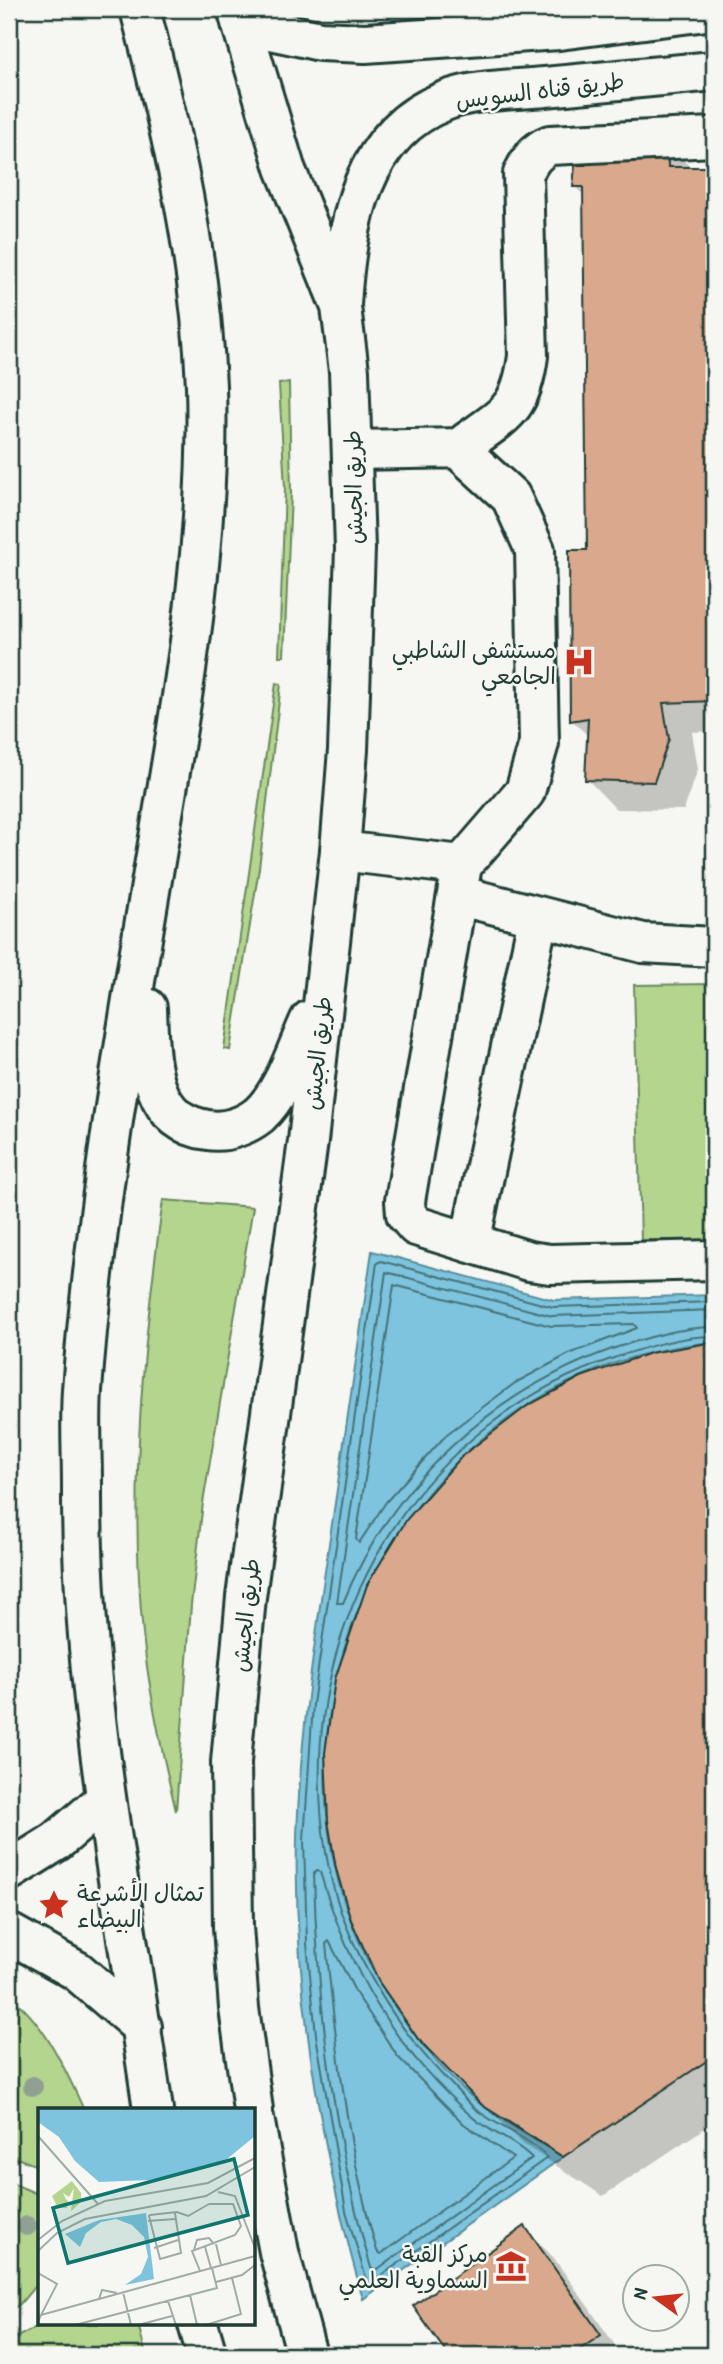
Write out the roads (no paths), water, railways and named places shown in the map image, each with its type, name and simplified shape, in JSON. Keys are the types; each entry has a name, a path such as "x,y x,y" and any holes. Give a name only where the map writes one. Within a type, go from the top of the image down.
{"main road":[{"path":"140,9 187,210 199,292 206,388 203,528 186,674 95,1244 82,1398 81,1552 93,1706 105,1800 153,2108"},
{"path":"239,16 320,41 365,43 556,19 714,10"},
{"name":"طريق الجيش","path":"239,16 285,168 341,307 349,371 353,450 353,650 340,851 290,1287 246,1597 232,1762 233,1927 239,2008 253,2108"},
{"name":"طريق قناه السويس","path":"341,307 349,233 372,161 386,141 424,110 470,94 714,71"},
{"path":"714,137 550,145 539,149 530,159 523,174 528,356 524,386 522,393 504,415 467,442 465,448 466,456 511,497 535,550 539,743 525,792 460,880 405,1201 411,1223 529,1261 550,1264 714,1260"},
{"path":"353,450 465,448"},
{"path":"340,851 460,880 538,918 643,943 714,947"},
{"path":"470,1243 538,918"},
{"path":"143,933 153,1079 167,1109 195,1128 228,1130 244,1125 263,1110 277,1089 323,995"},
{"path":"9,1871 57,1841 105,1800"},
{"path":"9,1933 77,1972 142,2027"},
{"path":"256,2129 279,2252 307,2355"},
{"path":"199,2326 207,2355"}],"water":[{"path":"372,1251 554,1300 714,1295 714,1342 606,1366 512,1416 434,1486 376,1572 339,1669 325,1773 338,1879 379,1982 400,2015 454,2080 502,2120 563,2157 363,2299 334,2186 313,2070 300,1954 297,1837 304,1729 313,1658"}],"place":[{"name":"مستشفى الشاطبي الجامعي","path":"579,662"},
{"name":"تمثال الأشرعة البيضاء","path":"54,1905"},
{"name":"مركز القبة السماوية العلمي","path":"511,2266"}]}
